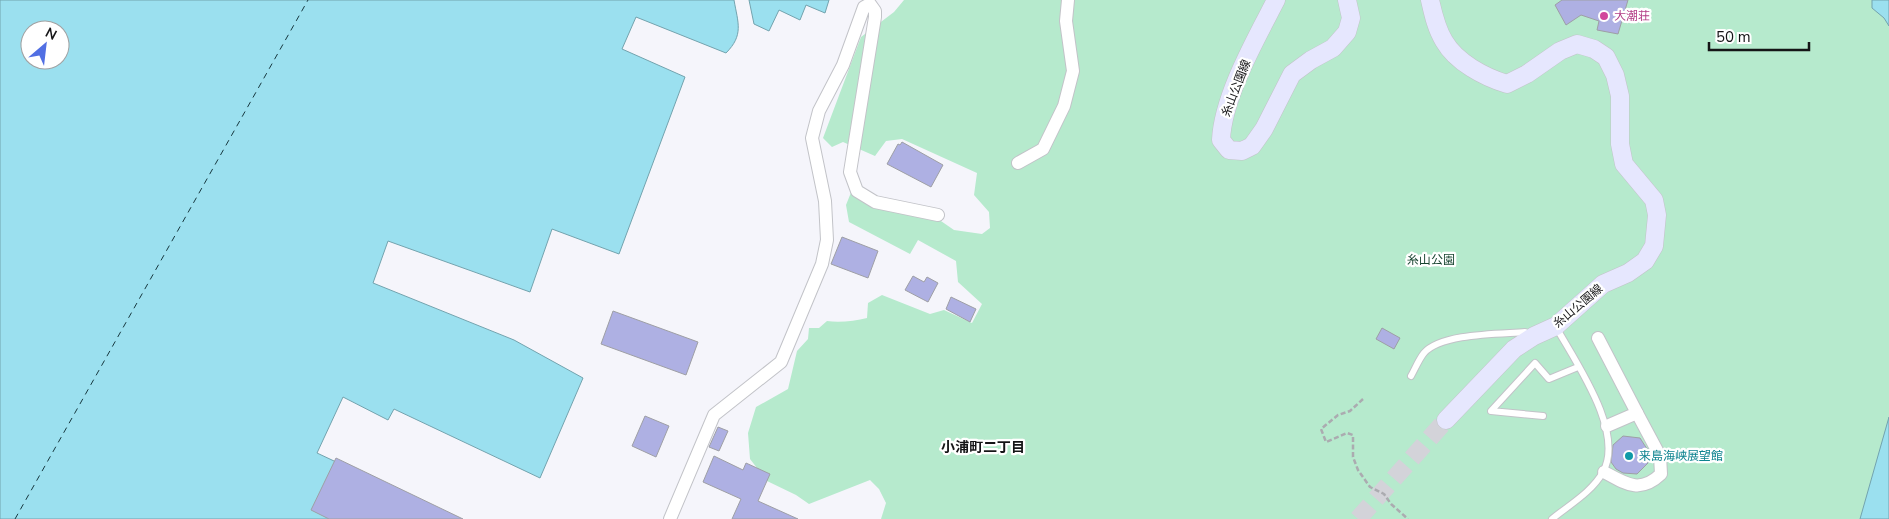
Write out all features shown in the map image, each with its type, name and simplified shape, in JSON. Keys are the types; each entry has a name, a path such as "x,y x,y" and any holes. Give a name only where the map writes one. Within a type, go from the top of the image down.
{"main road":[{"name":"糸山公園線","path":"1276,0 1254,43 1222,124 1221,140 1229,150 1242,151 1252,146 1264,129 1292,74 1311,60 1333,48 1347,32 1351,18 1347,0"},
{"name":"糸山公園線","path":"1430,0 1444,42 1466,64 1490,79 1507,84 1527,74 1560,50 1577,44 1594,49 1606,57 1615,75 1620,96 1620,144 1624,164 1654,200 1657,215 1654,246 1645,260 1628,273 1603,284 1556,326 1534,336 1514,349 1446,420"}],"street":[{"path":"1018,163 1043,148 1064,106 1073,70 1066,21 1068,0"},
{"path":"670,519 714,415 781,362 822,264 827,240 825,201 812,138 819,111 843,65 864,7 870,4 875,10 875,17 850,172 857,191 875,202 938,215"},
{"path":"1598,338 1660,456 1661,474 1650,484 1629,486 1604,472"},
{"path":"1607,426 1637,413"}],"lane":[{"path":"1552,519 1591,488 1604,472 1608,454 1607,426 1556,326"},
{"path":"1411,376 1425,352 1448,340 1483,334 1525,332 1534,336"},
{"path":"1543,416 1491,411 1535,363 1549,379 1578,367"}],"path":[{"path":"1363,399 1350,411 1338,415 1321,429 1323,436 1326,442 1347,432 1353,435 1353,457 1358,470 1370,487 1384,494 1390,504 1408,519"}],"green space":[{"name":"糸山公園","path":"904,0 1889,0 1889,519 881,519 886,503 879,489 870,480 809,504 796,495 767,481 750,459 748,433 756,407 788,389 797,351 808,339 809,328 819,328 827,321 837,322 867,318 868,303 882,295 930,314 944,310 972,323 982,304 958,282 956,261 918,240 910,254 849,222 846,205 852,190 938,219 954,230 982,234 990,228 989,212 974,195 977,173 902,139 886,141 875,156 843,142 832,147 823,138 861,37 894,12"}],"water":[{"path":"0,0 734,0 738,28 735,40 726,53 636,17 622,49 685,77 619,254 552,229 530,292 388,241 373,283 514,340 583,378 540,478 394,409 388,420 343,397 317,453 366,476 346,519 0,519"},
{"path":"749,0 829,0 825,13 806,5 800,20 779,10 769,31 754,24"},
{"path":"1872,0 1889,0 1889,26 1884,18 1872,8"},
{"path":"1889,417 1889,519 1860,519"}],"building":[{"name":"大潮荘","path":"1562,0 1628,0 1618,34 1597,30 1599,21 1581,15 1566,25 1555,5"},
{"path":"902,142 943,165 931,187 887,164 898,144 900,145"},
{"path":"842,237 878,251 868,278 831,264"},
{"path":"913,276 924,282 927,277 938,283 928,302 905,290"},
{"path":"951,297 976,309 970,322 946,309"},
{"path":"613,311 698,342 686,375 601,344"},
{"path":"1382,328 1400,338 1394,349 1376,339"},
{"path":"645,416 669,426 656,457 632,446"},
{"path":"718,427 728,431 719,451 709,447"},
{"name":"来島海峡展望館","path":"1623,436 1640,438 1649,452 1648,463 1637,474 1623,473 1616,469 1611,462 1613,445"},
{"path":"714,456 743,470 746,463 770,474 758,501 798,519 732,519 741,499 703,482"},
{"path":"336,458 463,519 329,519 311,510"}],"ferry route":[{"path":"15,519 308,0"}],"tunnel":[{"path":"1358,519 1446,420"}],"place":[{"name":"大潮荘","path":"1604,16"},
{"name":"来島海峡展望館","path":"1629,456"}],"district":[{"name":"小浦町二丁目","path":"983,447"}]}
